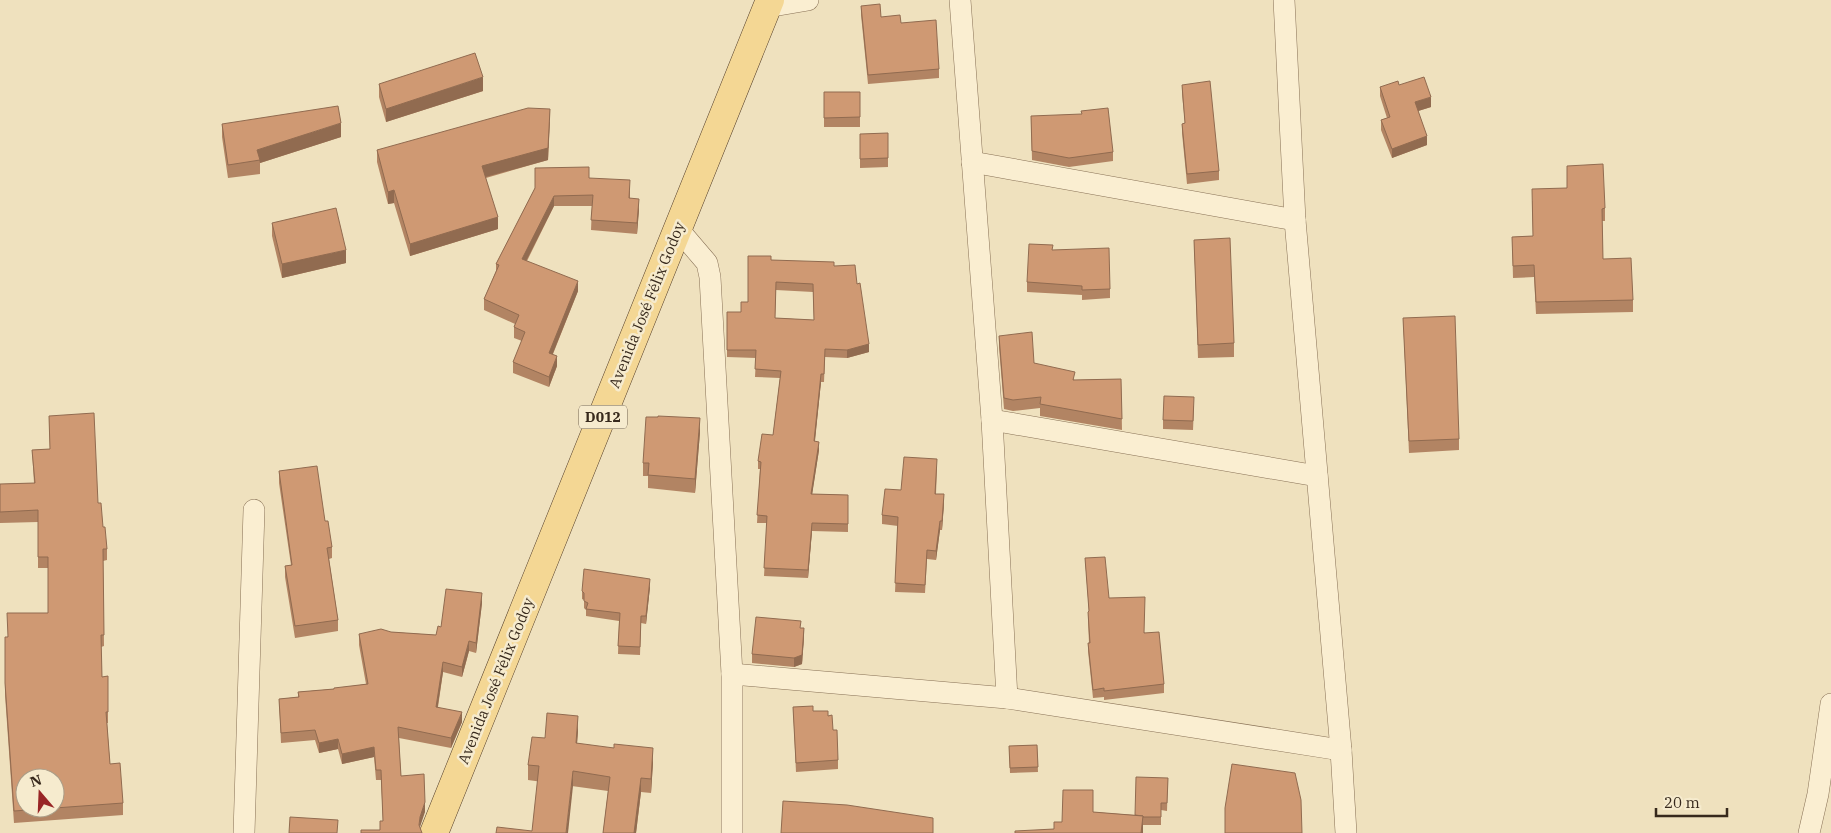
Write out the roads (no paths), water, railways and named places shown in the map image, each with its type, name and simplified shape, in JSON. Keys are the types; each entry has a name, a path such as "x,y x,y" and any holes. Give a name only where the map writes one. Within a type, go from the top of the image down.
{"main road":[{"name":"Avenida José Félix Godoy","path":"434,833 768,3"}],"street":[{"path":"768,3 808,0"},
{"path":"960,0 992,420 1007,698"},
{"path":"1284,0 1295,220 1341,750 1346,833"},
{"path":"972,162 1295,220"},
{"path":"678,230 707,262 710,277 732,674 732,833"},
{"path":"992,420 1318,476"},
{"path":"244,833 254,510"},
{"path":"732,674 1007,698 1341,750"},
{"path":"1809,833 1824,795 1831,704"}]}
